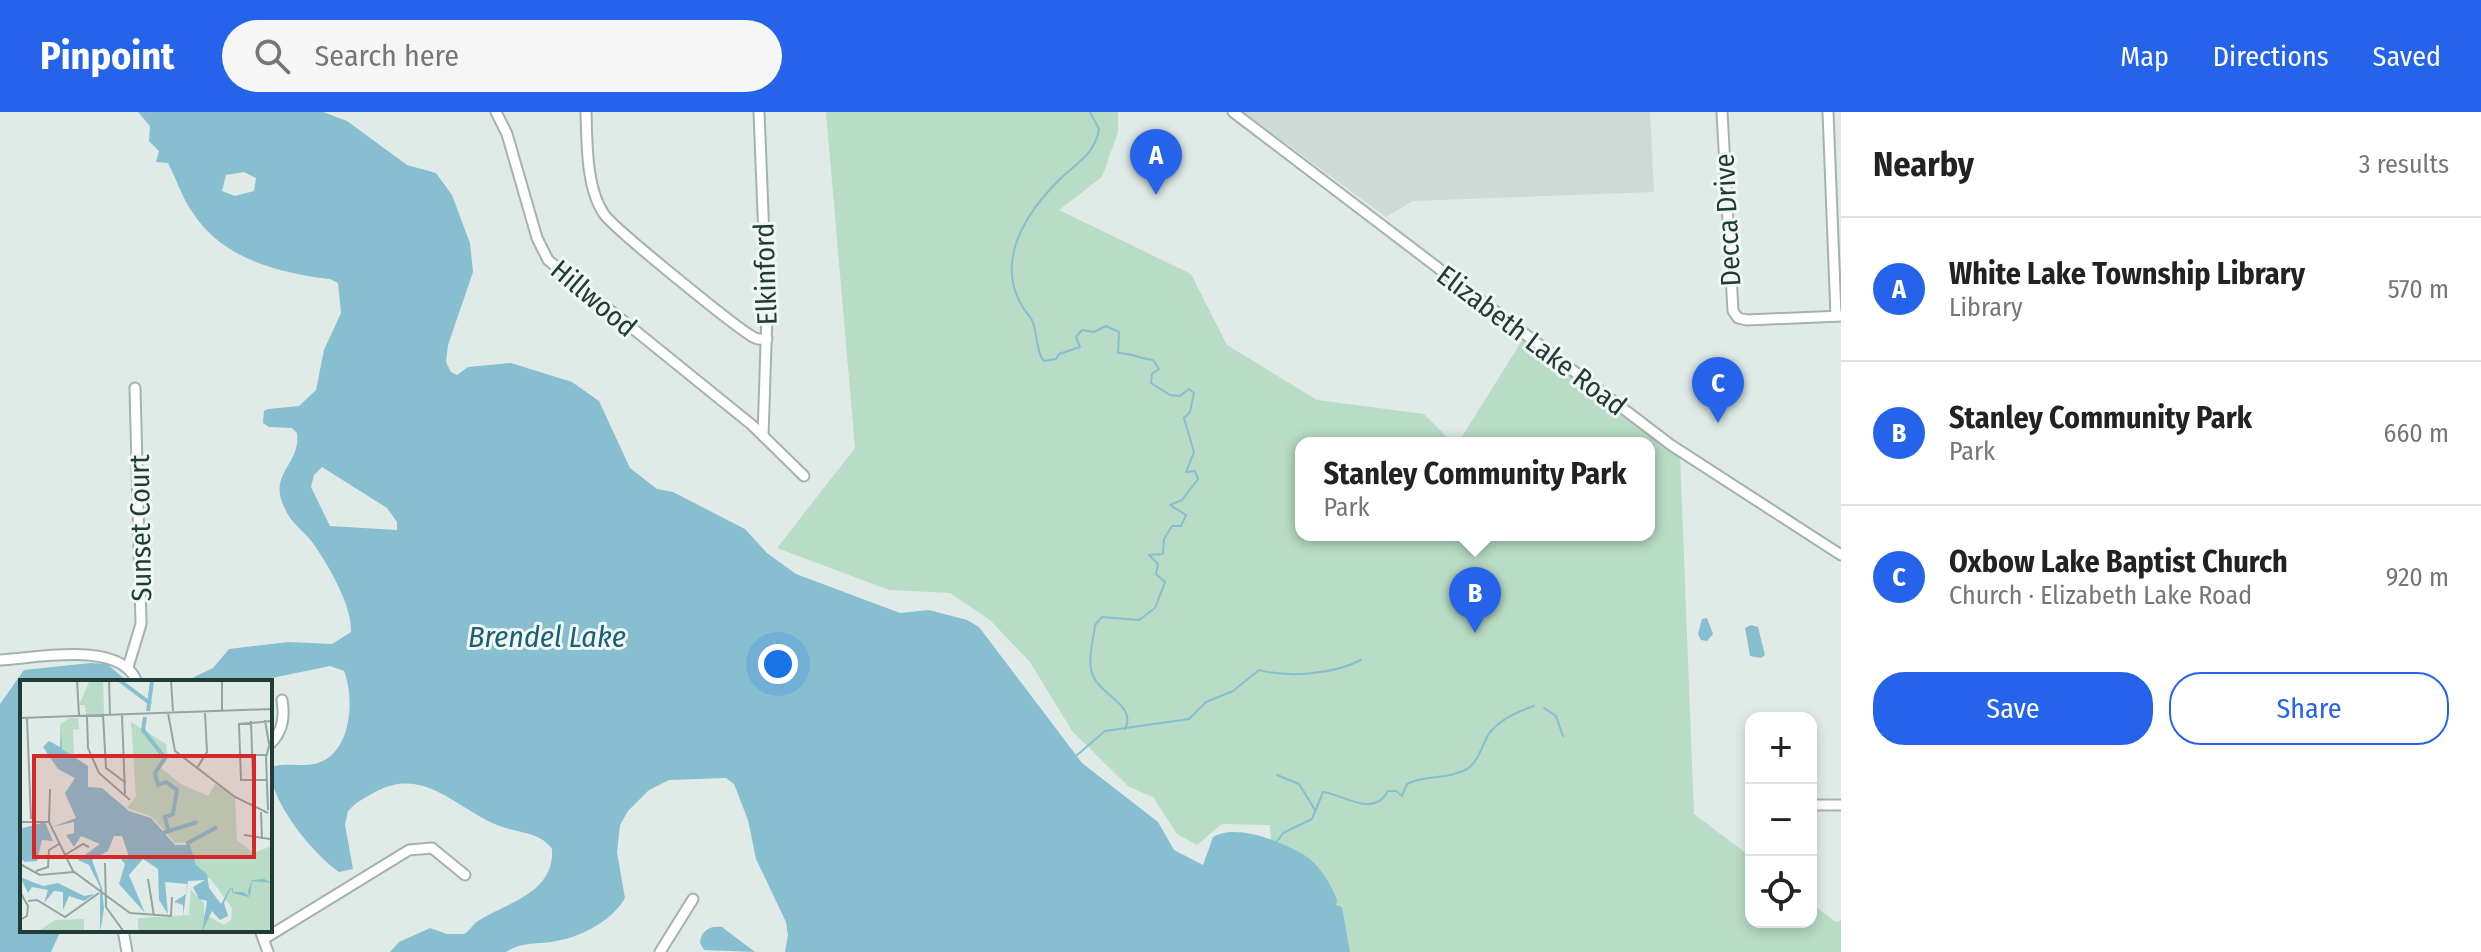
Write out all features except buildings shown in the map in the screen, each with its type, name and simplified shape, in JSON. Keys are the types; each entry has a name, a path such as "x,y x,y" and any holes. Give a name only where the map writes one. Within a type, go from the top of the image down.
{"street":[{"name":"Hillwood","path":"496,112 507,134 537,238 548,260 763,436 804,476"},
{"path":"586,112 590,163 602,213 621,233 738,326 754,337 767,339"},
{"name":"Elkinford","path":"759,112 767,339 763,436"},
{"name":"Elizabeth Lake Road","path":"1233,112 1671,445 1841,555"},
{"name":"Decca Drive","path":"1722,112 1733,311 1738,318 1747,320 1839,316"},
{"path":"1828,112 1839,316"},
{"name":"Sunset Court","path":"128,667 141,624 135,388"},
{"path":"0,660 102,655 128,667 136,680"},
{"path":"272,742 278,736 283,721 282,700"},
{"path":"1817,805 1841,805"},
{"path":"272,929 409,850 432,848 465,875"},
{"path":"660,952 693,899"},
{"path":"123,932 127,952"},
{"path":"262,935 268,952"}],"shaded area":[{"path":"1243,112 1650,112 1654,192 1413,201 1386,217"}],"green space":[{"path":"826,112 1118,112 1118,132 1102,177 1059,210 1191,274 1227,345 1317,400 1424,414 1447,437 1295,437 1295,541 1655,541 1655,437 1680,456 1694,814 1745,852 1745,928 1817,928 1817,908 1836,922 1841,920 1841,952 1276,952 1270,825 1222,824 1197,845 1177,834 1153,797 1129,787 1072,731 1030,662 990,620 950,593 889,590 777,548 855,448"},
{"path":"1523,339 1655,437 1462,437"}],"water":[{"name":"Brendel Lake","path":"138,112 323,112 347,121 407,165 436,173 452,195 470,243 473,272 448,345 446,362 451,372 457,375 468,367 511,363 572,382 599,401 630,468 657,489 673,492 745,529 767,553 796,574 900,613 929,610 967,620 979,627 1082,763 1158,822 1174,850 1203,865 1213,837 1234,832 1272,840 1309,859 1328,881 1337,900 1336,905 1342,907 1350,952 785,952 788,935 786,922 756,859 748,820 734,784 726,778 669,780 649,790 628,811 620,825 617,852 625,898 613,913 586,931 566,939 518,946 506,952 390,952 399,942 430,928 447,934 464,934 478,921 526,895 546,877 552,849 541,839 497,825 440,792 411,784 396,784 379,790 348,811 345,825 353,869 339,872 294,825 277,796 272,767 314,764 327,759 336,750 343,738 349,711 344,671 330,666 263,680 188,680 213,668 229,649 289,642 332,644 351,632 348,610 333,575 282,502 280,483 295,452 297,433 292,428 269,427 263,423 264,411 299,406 316,390 324,350 341,313 338,283 254,261 236,253 205,229 186,201 168,163 156,162 159,151 149,141 150,126","holes":["244,172 256,178 254,191 235,196 222,191 226,175","322,467 387,508 397,522 397,530 330,526 311,487 314,475"]},
{"path":"1707,618 1713,634 1707,641 1701,640 1698,634 1702,619"},
{"path":"1751,625 1758,627 1765,655 1761,658 1750,656 1745,628"},
{"path":"107,664 126,680 20,680 20,932 60,932 51,952 0,952 0,704 24,670"},
{"path":"722,927 755,952 704,950 700,943 704,932"}],"waterway":[{"path":"1090,112 1099,129 1093,146 1045,195 1032,212 1015,246 1013,282 1019,300 1033,321 1039,352 1044,361 1056,359 1059,354 1080,347 1076,337 1082,330 1094,332 1106,326 1119,332 1118,353 1153,360 1159,369 1152,374 1151,383 1170,395 1180,396 1189,389 1194,393 1190,412 1184,418 1194,452 1186,472 1195,471 1198,479 1182,500 1170,505 1186,515 1181,526 1172,526 1164,539 1163,554 1149,555 1158,564 1156,574 1165,582 1155,608 1139,620 1102,617 1095,625 1091,669 1100,686 1126,712 1125,729"},
{"path":"1076,756 1105,731 1189,719 1206,702 1233,691 1259,670 1284,674 1311,673 1338,669 1361,660"},
{"path":"1276,843 1283,833 1312,819 1323,792 1357,803 1374,803 1388,791 1396,791 1402,796 1407,784 1415,781 1452,775 1467,769 1495,726 1534,706"},
{"path":"1544,708 1556,716 1563,736"},
{"path":"1277,775 1299,784 1315,810"}],"place":[{"name":"White Lake Township Library","path":"1156,195"},
{"name":"Oxbow Lake Baptist Church","path":"1718,423"},
{"name":"Stanley Community Park","path":"1475,633"}]}
